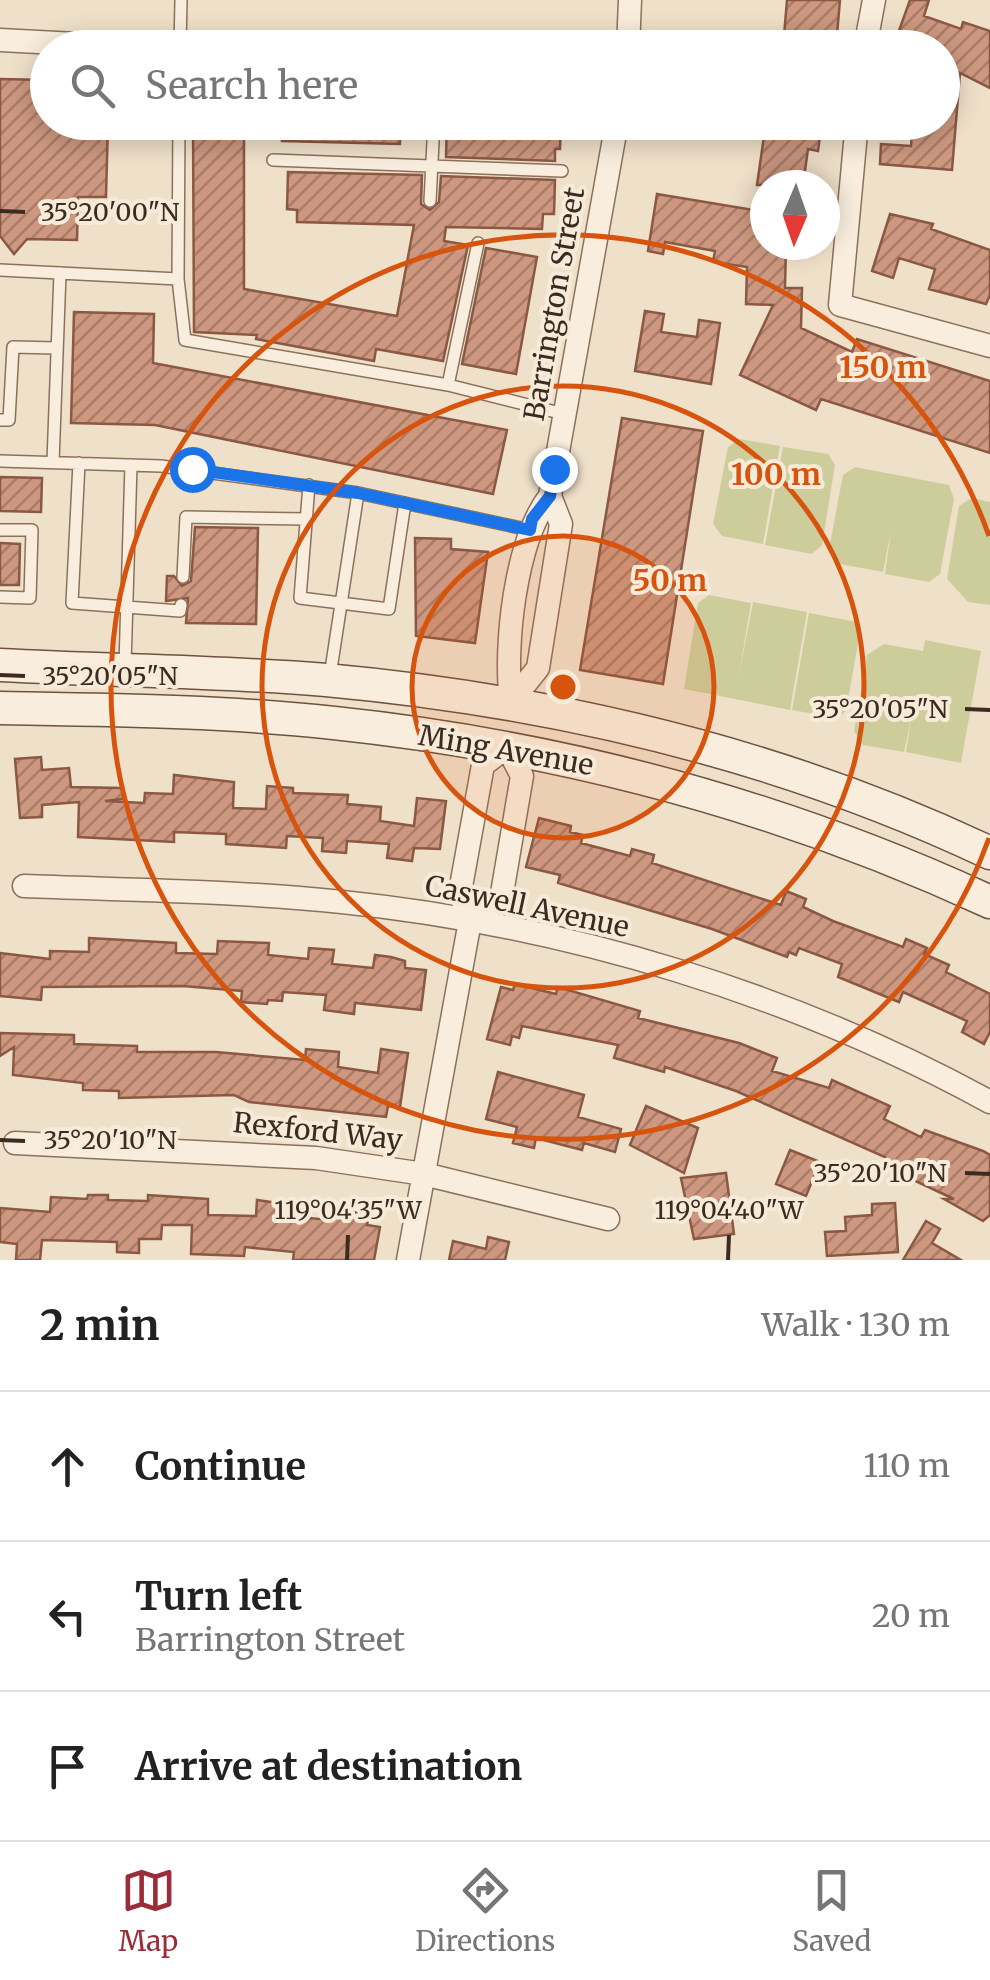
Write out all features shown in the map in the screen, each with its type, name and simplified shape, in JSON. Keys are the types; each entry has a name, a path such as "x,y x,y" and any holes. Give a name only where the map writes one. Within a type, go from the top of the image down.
{"main road":[{"name":"Ming Avenue","path":"0,665 330,680 511,702 670,739 863,798 990,854"},
{"path":"332,722 484,720 511,702"},
{"name":"Ming Avenue","path":"0,708 332,722 507,747 602,767 772,814 871,850 990,902"},
{"path":"507,747 549,728 670,739"}],"street":[{"path":"629,30 630,0"},
{"path":"868,30 874,0"},
{"path":"0,40 30,42"},
{"name":"Barrington Street","path":"511,702 506,660 532,519 550,496 614,140"},
{"path":"855,140 840,305 990,346"},
{"name":"Barrington Street","path":"511,702 538,668 561,524 550,496"},
{"path":"408,1260 470,921 460,892 483,765 507,747 522,776 502,899 470,921"},
{"name":"Caswell Avenue","path":"24,886 250,894 470,921 556,939 709,982 886,1051 990,1102"},
{"name":"Rexford Way","path":"16,1142 234,1151 424,1174 608,1219"}],"lane":[{"path":"180,30 181,0"},
{"path":"179,140 178,279 185,340 448,385 564,414"},
{"path":"430,201 433,140"},
{"path":"273,160 562,171"},
{"path":"448,385 478,243"},
{"path":"0,270 178,279"},
{"path":"53,462 60,273"},
{"path":"0,420 10,420 12,346 56,348"},
{"path":"0,461 132,465 308,485 530,530"},
{"path":"80,463 72,603 180,611 180,605"},
{"path":"125,670 132,465"},
{"path":"308,485 300,598 388,609 404,503"},
{"path":"330,680 358,493"},
{"path":"182,577 186,517 306,519"},
{"path":"0,597 30,598 32,530 1,534"}],"green space":[{"path":"740,439 780,446 763,544 722,536 713,524 728,447"},
{"path":"783,447 828,454 835,465 822,545 812,554 765,545"},
{"path":"855,467 949,485 954,499 940,574 929,582 885,574 891,531 883,572 840,564 829,549 843,475"},
{"path":"972,498 990,502 990,605 968,602 947,579 959,506"},
{"path":"709,595 751,603 738,681 753,602 807,612 790,710 684,689 698,603"},
{"path":"809,613 857,622 860,632 846,711 837,718 792,710"},
{"path":"925,640 981,651 961,763 906,752 911,720 904,752 863,745 854,731 867,655 884,644 923,651"}],"building":[{"path":"787,0 840,0 837,30 784,30"},
{"path":"910,0 929,0 924,16 961,29 963,22 990,31 990,88 960,73 960,30 899,30"},
{"path":"0,79 30,80 30,140 108,140 106,197 78,197 77,240 27,239 14,254 0,236"},
{"path":"193,140 244,140 244,289 397,316 414,225 297,222 297,210 287,209 288,172 422,175 421,204 430,210 439,202 441,176 555,180 554,214 543,214 542,229 446,227 444,241 468,245 443,361 376,349 374,361 256,339 257,335 194,332"},
{"path":"400,140 400,144 282,141"},
{"path":"446,140 560,140 555,161 446,157"},
{"path":"763,140 820,140 818,151 808,149 805,170 759,170"},
{"path":"912,140 954,140 952,170 880,164 881,144 911,146"},
{"path":"657,194 750,210 750,260 786,260 785,288 802,288 801,328 852,352 857,339 990,381 990,453 821,399 816,410 740,375 773,305 746,304 747,267 713,262 715,251 665,242 663,254 648,251"},
{"path":"890,214 933,224 931,229 990,250 990,295 986,304 929,289 935,269 899,258 893,278 872,271"},
{"path":"486,248 537,257 516,374 462,364"},
{"path":"645,311 664,314 661,332 697,337 699,320 720,323 711,384 635,371"},
{"path":"74,312 154,314 153,363 507,430 493,494 155,425 71,423"},
{"path":"622,418 703,431 663,684 580,670"},
{"path":"0,477 42,478 41,512 0,511"},
{"path":"195,527 258,528 256,624 186,623 188,598 166,601 167,576 174,576 182,586 191,581"},
{"path":"415,538 451,539 451,549 488,552 475,643 416,636"},
{"path":"0,543 20,544 19,585 0,585"},
{"path":"41,757 42,770 69,768 71,787 122,788 123,799 105,801 144,803 145,793 173,794 174,775 234,782 233,808 266,809 267,786 293,788 293,793 348,795 347,804 381,807 380,821 414,826 417,798 446,801 440,849 414,848 412,861 387,858 389,844 347,841 346,853 322,851 323,838 287,836 286,848 226,844 226,834 174,832 174,842 78,837 79,802 42,805 42,817 20,818 15,759"},
{"path":"539,818 571,826 570,832 583,835 581,843 630,856 632,849 654,855 652,863 781,905 786,891 806,899 803,907 833,921 903,947 906,939 927,948 924,954 949,965 946,972 990,994 990,1032 984,1044 962,1032 967,1021 903,992 899,1002 838,977 842,964 799,948 796,955 789,952 787,957 712,929 558,883 560,875 526,867"},
{"path":"89,938 176,943 176,953 217,954 218,941 269,943 268,955 308,959 309,948 334,950 332,964 373,968 375,955 391,957 405,961 405,968 426,970 421,1010 355,1003 354,1014 324,1010 326,995 283,992 282,1001 268,1000 267,1004 241,1002 242,991 183,986 42,987 41,1000 0,996 0,953 50,959 50,951 89,952"},
{"path":"515,984 556,994 558,987 640,1011 638,1018 739,1043 777,1058 772,1071 829,1088 832,1080 890,1106 884,1119 921,1137 925,1130 983,1151 990,1155 990,1215 983,1221 944,1199 954,1199 881,1165 885,1157 736,1091 665,1067 664,1072 614,1058 618,1045 522,1026 519,1038 512,1036 510,1045 487,1039 501,987 513,990"},
{"path":"0,1033 74,1035 74,1044 137,1046 137,1052 216,1052 305,1060 306,1049 339,1052 338,1067 378,1073 381,1049 408,1053 400,1107 388,1106 386,1117 249,1102 234,1095 119,1098 119,1091 83,1090 83,1083 13,1075 14,1047 0,1056"},
{"path":"498,1072 584,1095 578,1117 621,1129 615,1152 584,1143 582,1150 536,1138 534,1148 513,1143 517,1127 486,1119"},
{"path":"646,1106 698,1128 684,1173 630,1145"},
{"path":"790,1150 820,1162 806,1196 776,1184"},
{"path":"726,1173 734,1234 694,1239 681,1178"},
{"path":"88,1195 108,1195 108,1200 148,1201 148,1195 208,1199 208,1215 256,1216 257,1200 278,1203 277,1215 330,1220 332,1208 369,1215 367,1225 380,1227 374,1260 293,1260 294,1252 245,1247 244,1256 191,1254 192,1225 162,1225 161,1239 139,1239 139,1253 117,1252 117,1242 42,1240 40,1260 16,1260 17,1244 0,1242 0,1208 50,1212 51,1197 87,1199"},
{"path":"895,1203 898,1252 827,1256 825,1232 846,1231 845,1217 872,1215 872,1204"},
{"path":"926,1221 940,1229 932,1243 961,1260 903,1260"},
{"path":"488,1237 509,1242 505,1260 449,1260 453,1241 486,1249"}],"route":[{"path":"192,469 358,493 530,530 532,519 550,496 554,469"}]}
